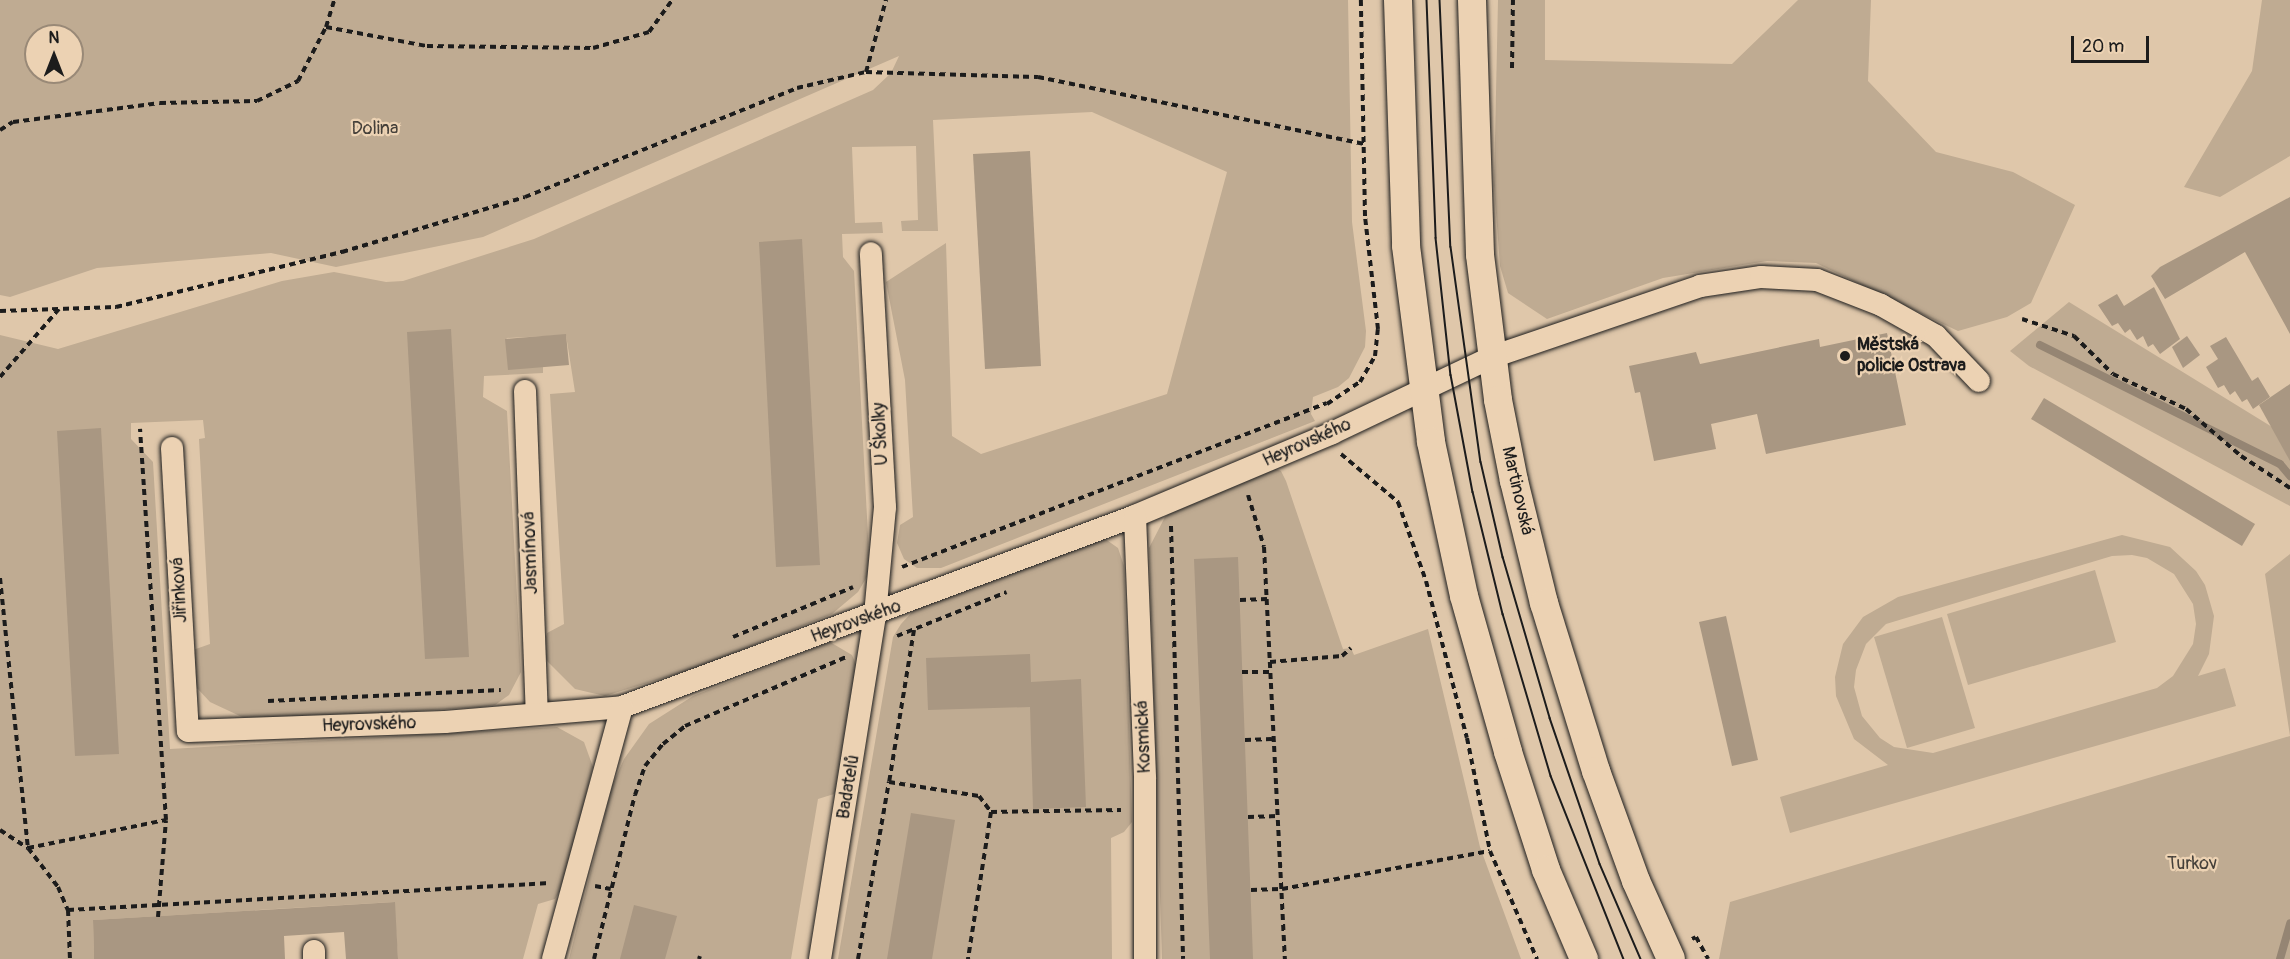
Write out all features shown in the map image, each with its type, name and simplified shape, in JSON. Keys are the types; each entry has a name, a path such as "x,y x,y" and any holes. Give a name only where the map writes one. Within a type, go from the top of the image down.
{"street":[{"path":"1398,0 1404,227 1422,390 1447,526 1485,672 1533,832 1584,959"},
{"name":"Martinovská","path":"1472,0 1477,221 1492,357 1522,518 1568,683 1623,847 1671,959"},
{"name":"U Školky","path":"871,253 885,507 875,615"},
{"name":"Heyrovského","path":"188,731 445,722 622,707 875,615 1135,516 1296,448 1492,357 1700,286 1761,277 1817,280 1881,305 1936,336 1979,381"},
{"name":"Jasmínová","path":"525,391 537,714"},
{"name":"Jiřinková","path":"172,448 188,731"},
{"name":"Kosmická","path":"1135,516 1145,809 1145,959"},
{"name":"Badatelů","path":"820,959 875,615"},
{"path":"553,959 622,707"}],"path":[{"path":"0,130 13,122 160,103 257,101 298,81 326,27 334,0"},
{"path":"326,27 427,46 593,48 649,32 672,0"},
{"path":"866,72 886,0"},
{"path":"1512,68 1513,0"},
{"path":"0,311 116,307 342,252 525,197 797,88 866,72 1038,77 1363,144"},
{"path":"0,377 60,309"},
{"path":"2022,319 2074,336 2113,374 2186,409 2241,456 2290,488"},
{"path":"724,641 879,576 1326,403"},
{"path":"140,429 166,820 158,917"},
{"path":"1247,493 1264,547 1285,959"},
{"path":"1171,526 1183,959"},
{"path":"0,578 28,848"},
{"path":"1240,600 1267,599"},
{"path":"858,959 914,630"},
{"path":"1270,662 1342,656 1351,648"},
{"path":"594,959 635,795 645,766 663,744 685,726 852,655"},
{"path":"1242,672 1271,672"},
{"path":"256,702 536,689"},
{"path":"1245,740 1275,739"},
{"path":"889,782 979,796 991,812 968,959"},
{"path":"991,812 1179,809"},
{"path":"1248,817 1278,816"},
{"path":"28,848 166,820"},
{"path":"0,830 28,848 47,869 68,910 70,959"},
{"path":"1251,890 1282,889 1490,851"},
{"path":"68,910 573,881"}],"green space":[{"name":"Dolina","path":"0,0 1348,0 1352,222 1366,331 1365,347 1349,378 1338,387 1313,397 1311,414 1315,421 941,568 917,568 904,559 897,543 900,525 913,517 905,380 886,282 946,243 952,436 981,454 1167,394 1227,172 1092,112 933,120 938,231 902,231 901,221 918,220 916,146 852,147 855,223 882,222 883,233 842,234 843,257 854,271 869,555 868,575 858,592 832,614 696,668 605,696 575,689 547,661 543,649 547,633 564,624 550,394 575,392 566,335 506,338 543,366 543,373 484,376 483,397 507,411 521,672 509,695 495,705 266,720 242,717 210,702 197,688 190,665 193,650 210,644 199,439 205,438 203,420 131,423 131,439 153,462 170,749 557,727 584,742 593,767 564,884 555,899 538,904 523,959 398,959 394,902 93,920 94,959 0,959 0,335 58,349 282,281 334,272 386,282 403,281 534,239 873,90 891,73 899,56 483,237 336,267 271,253 97,268 10,297 0,295"},
{"path":"1498,0 1545,0 1545,60 1732,64 1798,0 1871,0 1868,81 1936,152 2013,172 2075,205 2031,303 2007,317 1958,331 1816,263 1767,261 1663,278 1547,319 1508,293 1500,266 1494,186"},
{"path":"2262,0 2290,0 2290,156 2220,197 2184,187 2252,71"},
{"path":"2069,302 2290,438 2290,506 2029,366 2010,351"},
{"path":"1267,466 1281,471 1286,481 1343,649 1351,648 1354,655 1428,629 1480,847 1521,959 1162,959 1149,548 1165,517 1186,498"},
{"path":"2122,535 2170,547 2196,571 2205,585 2214,616 2209,654 2198,676 2225,668 2236,706 1790,833 1780,797 1888,765 1854,739 1836,696 1835,677 1843,644 1863,617 1898,597","holes":["2132,555 2147,558 2174,574 2193,604 2196,624 2193,644 2173,676 2157,688 1933,753 1894,747 1880,738 1862,716 1854,687 1856,670 1866,644 1886,624 2112,556"]},
{"path":"1101,536 1118,548 1124,566 1132,822 1124,832 1111,838 1112,959 838,959 893,637 901,624 914,610"},
{"path":"2290,554 2290,736 2265,574"},
{"path":"2095,570 2116,642 1968,685 1947,614"},
{"path":"1942,617 1975,728 1907,748 1874,637"},
{"path":"830,642 852,655 861,676 841,785 834,794 818,799 791,959 569,959 612,786 624,759 649,724 693,696"},
{"name":"Turkov","path":"2290,736 2290,959 1719,959 1730,902"}],"building":[{"path":"1030,151 1041,366 985,369 973,154"},
{"path":"2290,197 2290,334 2245,252 2165,299 2151,276 2160,267"},
{"path":"802,239 820,565 776,567 759,242"},
{"path":"2154,287 2180,339 2160,354 2153,344 2148,347 2143,336 2137,340 2130,329 2125,333 2118,323 2112,326 2098,305 2117,294 2124,306"},
{"path":"451,329 469,657 425,659 407,332"},
{"path":"1887,333 1906,425 1766,454 1757,414 1711,424 1716,449 1654,461 1640,392 1635,393 1629,366 1696,352 1700,364 1819,339 1820,347"},
{"path":"566,334 569,365 508,370 505,339"},
{"path":"2187,336 2200,355 2183,368 2172,347"},
{"path":"2226,337 2252,381 2258,377 2270,397 2253,409 2247,399 2242,402 2235,391 2230,395 2224,385 2218,388 2206,367 2218,359 2210,346"},
{"path":"2290,384 2290,461 2259,405"},
{"path":"2044,398 2255,524 2242,546 2031,419"},
{"path":"101,428 119,754 75,756 57,431"},
{"path":"1238,557 1253,959 1210,959 1194,559"},
{"path":"1726,616 1758,760 1732,766 1699,622"},
{"path":"1030,654 1031,682 1081,679 1086,807 1033,809 1030,707 928,710 926,658"},
{"path":"911,813 955,820 932,959 887,959"},
{"path":"395,902 398,959 346,959 344,932 284,936 285,959 94,959 93,920"},
{"path":"634,905 677,916 665,959 620,959"}],"waterway":[{"path":"2040,345 2280,464 2290,476"},
{"path":"2280,959 2290,923"}],"tram line":[{"path":"1427,0 1436,238 1451,375 1473,492 1503,614 1551,776 1624,959"},
{"path":"1440,0 1451,247 1481,462 1503,557 1550,718 1600,864 1641,959"}],"place":[{"name":"Městská policie Ostrava","path":"1845,356"}]}
